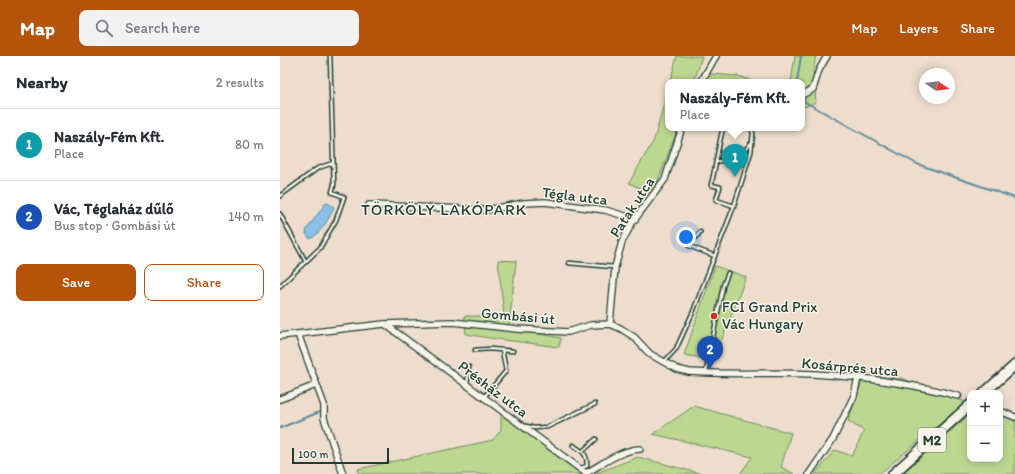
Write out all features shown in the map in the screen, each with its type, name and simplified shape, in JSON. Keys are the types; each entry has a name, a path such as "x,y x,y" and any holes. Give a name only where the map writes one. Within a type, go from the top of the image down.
{"highway":[{"path":"987,390 1015,365"},
{"name":"M2","path":"894,474 967,409"}],"street":[{"path":"703,79 716,56"},
{"path":"805,93 813,89 819,70 827,56"},
{"name":"Patak utca","path":"610,324 615,267 622,242 632,223 665,179 681,131"},
{"name":"Tégla utca","path":"369,206 486,210 524,203 545,202 605,210 625,216 632,223"},
{"name":"Gombási út","path":"280,336 384,324 452,322 517,329 568,332 591,325 610,324"},
{"name":"Présház utca","path":"384,324 586,474"},
{"path":"610,324 620,328 634,337 650,354 677,369 689,372 706,373"},
{"path":"298,334 324,405 324,418 343,474"},
{"name":"Kosárprés utca","path":"706,373 813,374 858,377 934,389 958,396"},
{"path":"809,474 833,439 854,396 858,377"},
{"path":"280,399 316,384"},
{"path":"1003,412 1015,416"},
{"path":"586,474 622,452 640,449"}],"lane":[{"path":"280,286 320,248 336,220 344,197 332,192 334,185 330,56"},
{"path":"722,131 716,155 717,162 711,185 720,187 716,200 734,206"},
{"path":"664,362 676,349 693,312 734,206 752,152 752,131"},
{"path":"717,162 742,154 752,142"},
{"path":"280,196 318,168 333,163"},
{"path":"280,214 306,262"},
{"path":"700,232 689,246 714,256"},
{"path":"569,263 615,267"},
{"path":"706,373 723,286 728,273"},
{"path":"475,350 490,349 513,351"},
{"path":"484,398 506,371 502,350"},
{"path":"467,385 469,367"},
{"path":"521,426 543,428 595,404"},
{"path":"583,451 596,439"},
{"path":"573,445 583,451 587,457 587,466 579,468"}],"green space":[{"path":"677,56 702,56 695,79 671,79"},
{"path":"795,56 816,56 813,71 816,102 805,107 805,79 791,79"},
{"path":"711,74 738,76 747,79 708,79"},
{"path":"665,100 665,131 677,131 653,194 629,183 654,140"},
{"path":"498,260 516,261 509,328 561,338 559,347 466,334 464,316 504,316"},
{"name":"FCI Grand Prix Vác Hungary","path":"715,266 746,277 714,360 684,355"},
{"path":"864,376 901,378 966,402 879,474 815,474 835,450 852,456 864,431 848,421"},
{"path":"694,406 791,433 781,467 794,474 740,474 752,457 653,434"},
{"path":"501,413 581,474 359,474 358,469 493,440 501,430"},
{"path":"1003,415 1015,420 1015,474 902,474 967,417 967,462 1003,462"},
{"path":"638,457 702,474 594,474"}],"water":[{"path":"328,203 334,207 330,216 321,230 310,239 306,234 307,229 325,204"}],"waterway":[{"path":"797,79 801,56"},
{"path":"805,102 917,164 1015,198"},
{"path":"280,428 322,411"}],"tunnel":[{"path":"958,396 967,399"}],"place":[{"name":"Naszály-Fém Kft.","path":"735,177"},
{"name":"FCI Grand Prix Vác Hungary","path":"714,316"},
{"name":"Vác, Téglaház dűlő","path":"710,369"}],"district":[{"name":"TÖRKÖLY LAKÓPARK","path":"444,209"}]}
